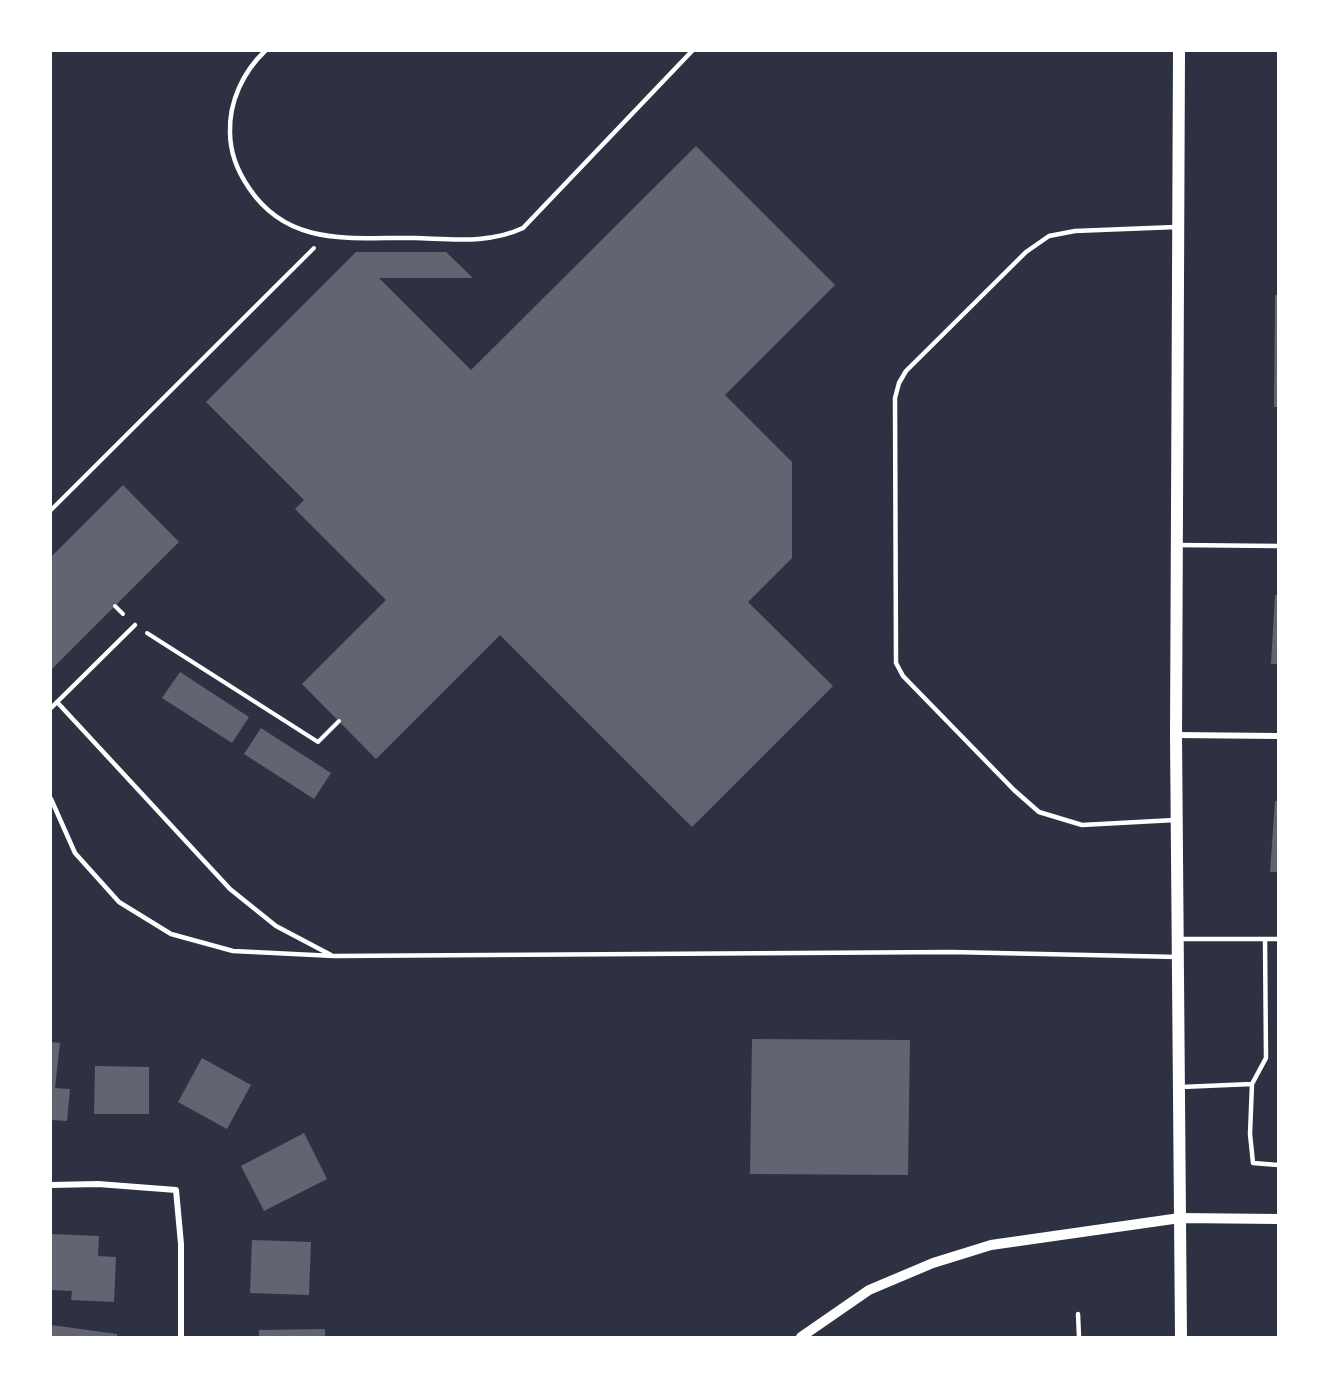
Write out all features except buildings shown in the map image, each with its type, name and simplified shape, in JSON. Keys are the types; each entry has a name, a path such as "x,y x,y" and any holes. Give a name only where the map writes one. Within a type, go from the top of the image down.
{"main road":[{"path":"1179,51 1176,735 1181,1337"}],"street":[{"path":"1176,735 1278,736"},
{"path":"51,1185 98,1184 176,1190 181,1244 181,1337"},
{"path":"801,1337 869,1290 945,1259 990,1245 1180,1218 1278,1219"}],"lane":[{"path":"265,51 242,80 234,99 230,118 234,156 242,178 270,213 286,224 324,237 493,239 523,228 692,51"},
{"path":"1177,820 1082,825 1039,812 1014,790 903,676 896,663 895,398 899,383 906,371 1026,252 1049,236 1075,231 1178,227"},
{"path":"1177,545 1278,546"},
{"path":"51,708 135,625"},
{"path":"57,702 230,889 276,926 334,956"},
{"path":"51,799 75,853 119,902 171,934 233,951 334,956 951,952 1178,957"},
{"path":"1177,939 1278,939"},
{"path":"1265,939 1266,1058 1252,1084 1250,1134 1253,1163 1278,1165"},
{"path":"1179,1087 1252,1084"},
{"path":"1078,1314 1079,1337"}],"path":[{"path":"51,510 324,237"},
{"path":"115,606 135,625 318,742 339,721"}]}
